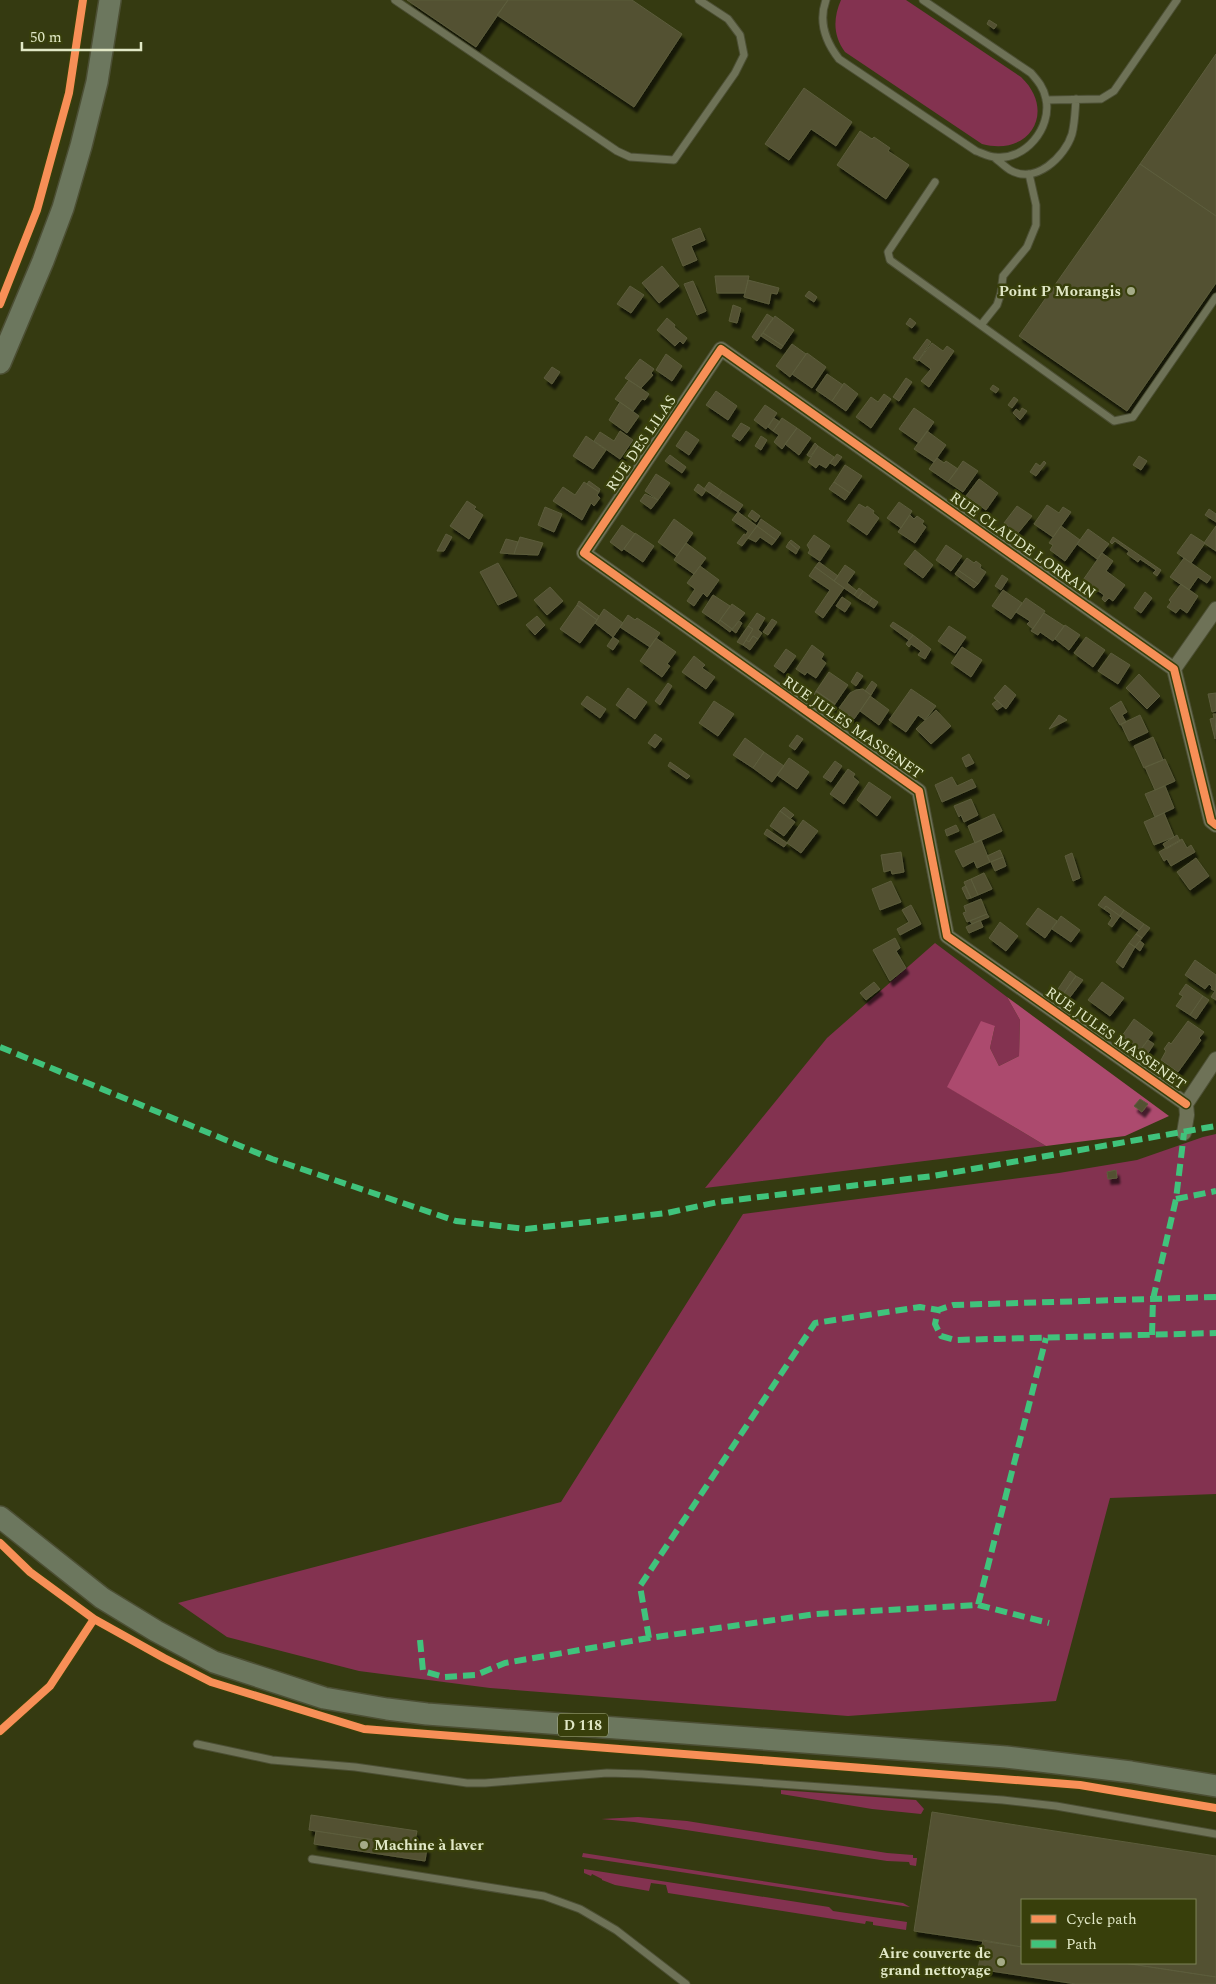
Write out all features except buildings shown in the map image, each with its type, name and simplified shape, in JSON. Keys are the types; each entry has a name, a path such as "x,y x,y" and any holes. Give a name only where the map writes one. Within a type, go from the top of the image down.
{"main road":[{"path":"0,363 44,261 63,208 97,82 110,0"},
{"name":"D 118","path":"0,1517 102,1598 156,1631 214,1662 324,1698 427,1714 1006,1757 1131,1772 1216,1786"}],"street":[{"name":"RUE DES LILAS","path":"584,553 721,349"},
{"name":"RUE CLAUDE LORRAIN","path":"721,349 1174,669"},
{"name":"RUE JULES MASSENET","path":"584,553 919,791 947,936 1186,1104"},
{"path":"1216,610 1174,669 1211,821 1216,825"},
{"path":"1184,1133 1187,1115 1186,1104 1216,1059"}],"lane":[{"path":"395,0 617,151 635,158 674,160 735,73 744,56 740,35 728,19 699,0"},
{"path":"825,0 822,26 830,47 838,59 976,151 995,158 1011,171 1029,174 1042,170 1058,157 1071,136 1075,119 1076,99"},
{"path":"923,0 1030,73 1042,86 1046,100 1046,114 1043,127 1037,137 1026,148 1012,155 995,158"},
{"path":"1046,100 1101,99 1114,91 1177,0"},
{"path":"981,326 1002,293 1003,276 1026,247 1036,225 1036,205 1029,174"},
{"path":"935,182 888,252 890,260 1114,421 1123,421 1133,417 1216,297"},
{"path":"197,1744 272,1760 355,1767 467,1783 607,1773 1003,1800 1056,1806 1216,1834"},
{"path":"312,1859 544,1896 580,1909 616,1930 686,1984"}],"shaded area":[{"path":"841,0 906,0 1021,77 1032,90 1037,104 1037,117 1033,128 1025,137 1013,144 999,146 982,144 845,52 836,33 837,13"},
{"path":"935,943 1007,997 1020,1020 1019,1056 999,1066 990,1048 995,1026 948,1087 1046,1146 705,1188 827,1038"},
{"path":"1007,997 1169,1116 1125,1136 1046,1146 947,1087 981,1021 995,1026 990,1048 999,1066 1019,1056 1020,1020"},
{"path":"1216,1134 1216,1494 1110,1498 1056,1701 848,1716 490,1688 359,1671 227,1637 178,1603 561,1502 743,1214 1059,1173 1137,1160"},
{"path":"781,1790 916,1800 924,1809 921,1814 872,1809 781,1794"},
{"path":"638,1817 687,1821 887,1853 913,1855 913,1858 917,1858 916,1866 910,1865 909,1862 887,1861 634,1822 601,1819"},
{"path":"583,1853 903,1903 910,1907 582,1857"},
{"path":"584,1869 829,1907 833,1911 907,1922 906,1930 873,1925 873,1922 866,1921 865,1924 668,1893 666,1885 651,1883 649,1891 615,1885 592,1874 591,1876 584,1873"}],"marked path":[{"path":"0,1047 272,1159 456,1221 526,1229 667,1213 718,1202 933,1176 1216,1126"},
{"path":"1152,1335 1153,1299 1176,1199 1184,1133"},
{"path":"1176,1199 1216,1191"},
{"path":"1216,1297 953,1305 938,1310 935,1324 941,1336 955,1340 1216,1333"},
{"path":"649,1638 640,1586 815,1323 920,1307 938,1310"},
{"path":"420,1640 423,1671 444,1677 476,1675 505,1663 649,1638 816,1614 978,1605 1046,1338"},
{"path":"978,1605 1049,1623"}],"cycle path":[{"path":"0,304 37,210 69,93 83,0"},
{"path":"1186,1104 947,936 919,791 584,553 721,349 1174,669 1211,821 1216,825"},
{"path":"0,1543 30,1572 94,1619 164,1658 211,1682 364,1729 1080,1785 1216,1808"},
{"path":"0,1731 50,1686 94,1619"}],"place":[{"name":"Point P Morangis","path":"1131,291"},
{"name":"Machine à laver","path":"364,1845"},
{"name":"Aire couverte de grand nettoyage","path":"1001,1962"}]}
